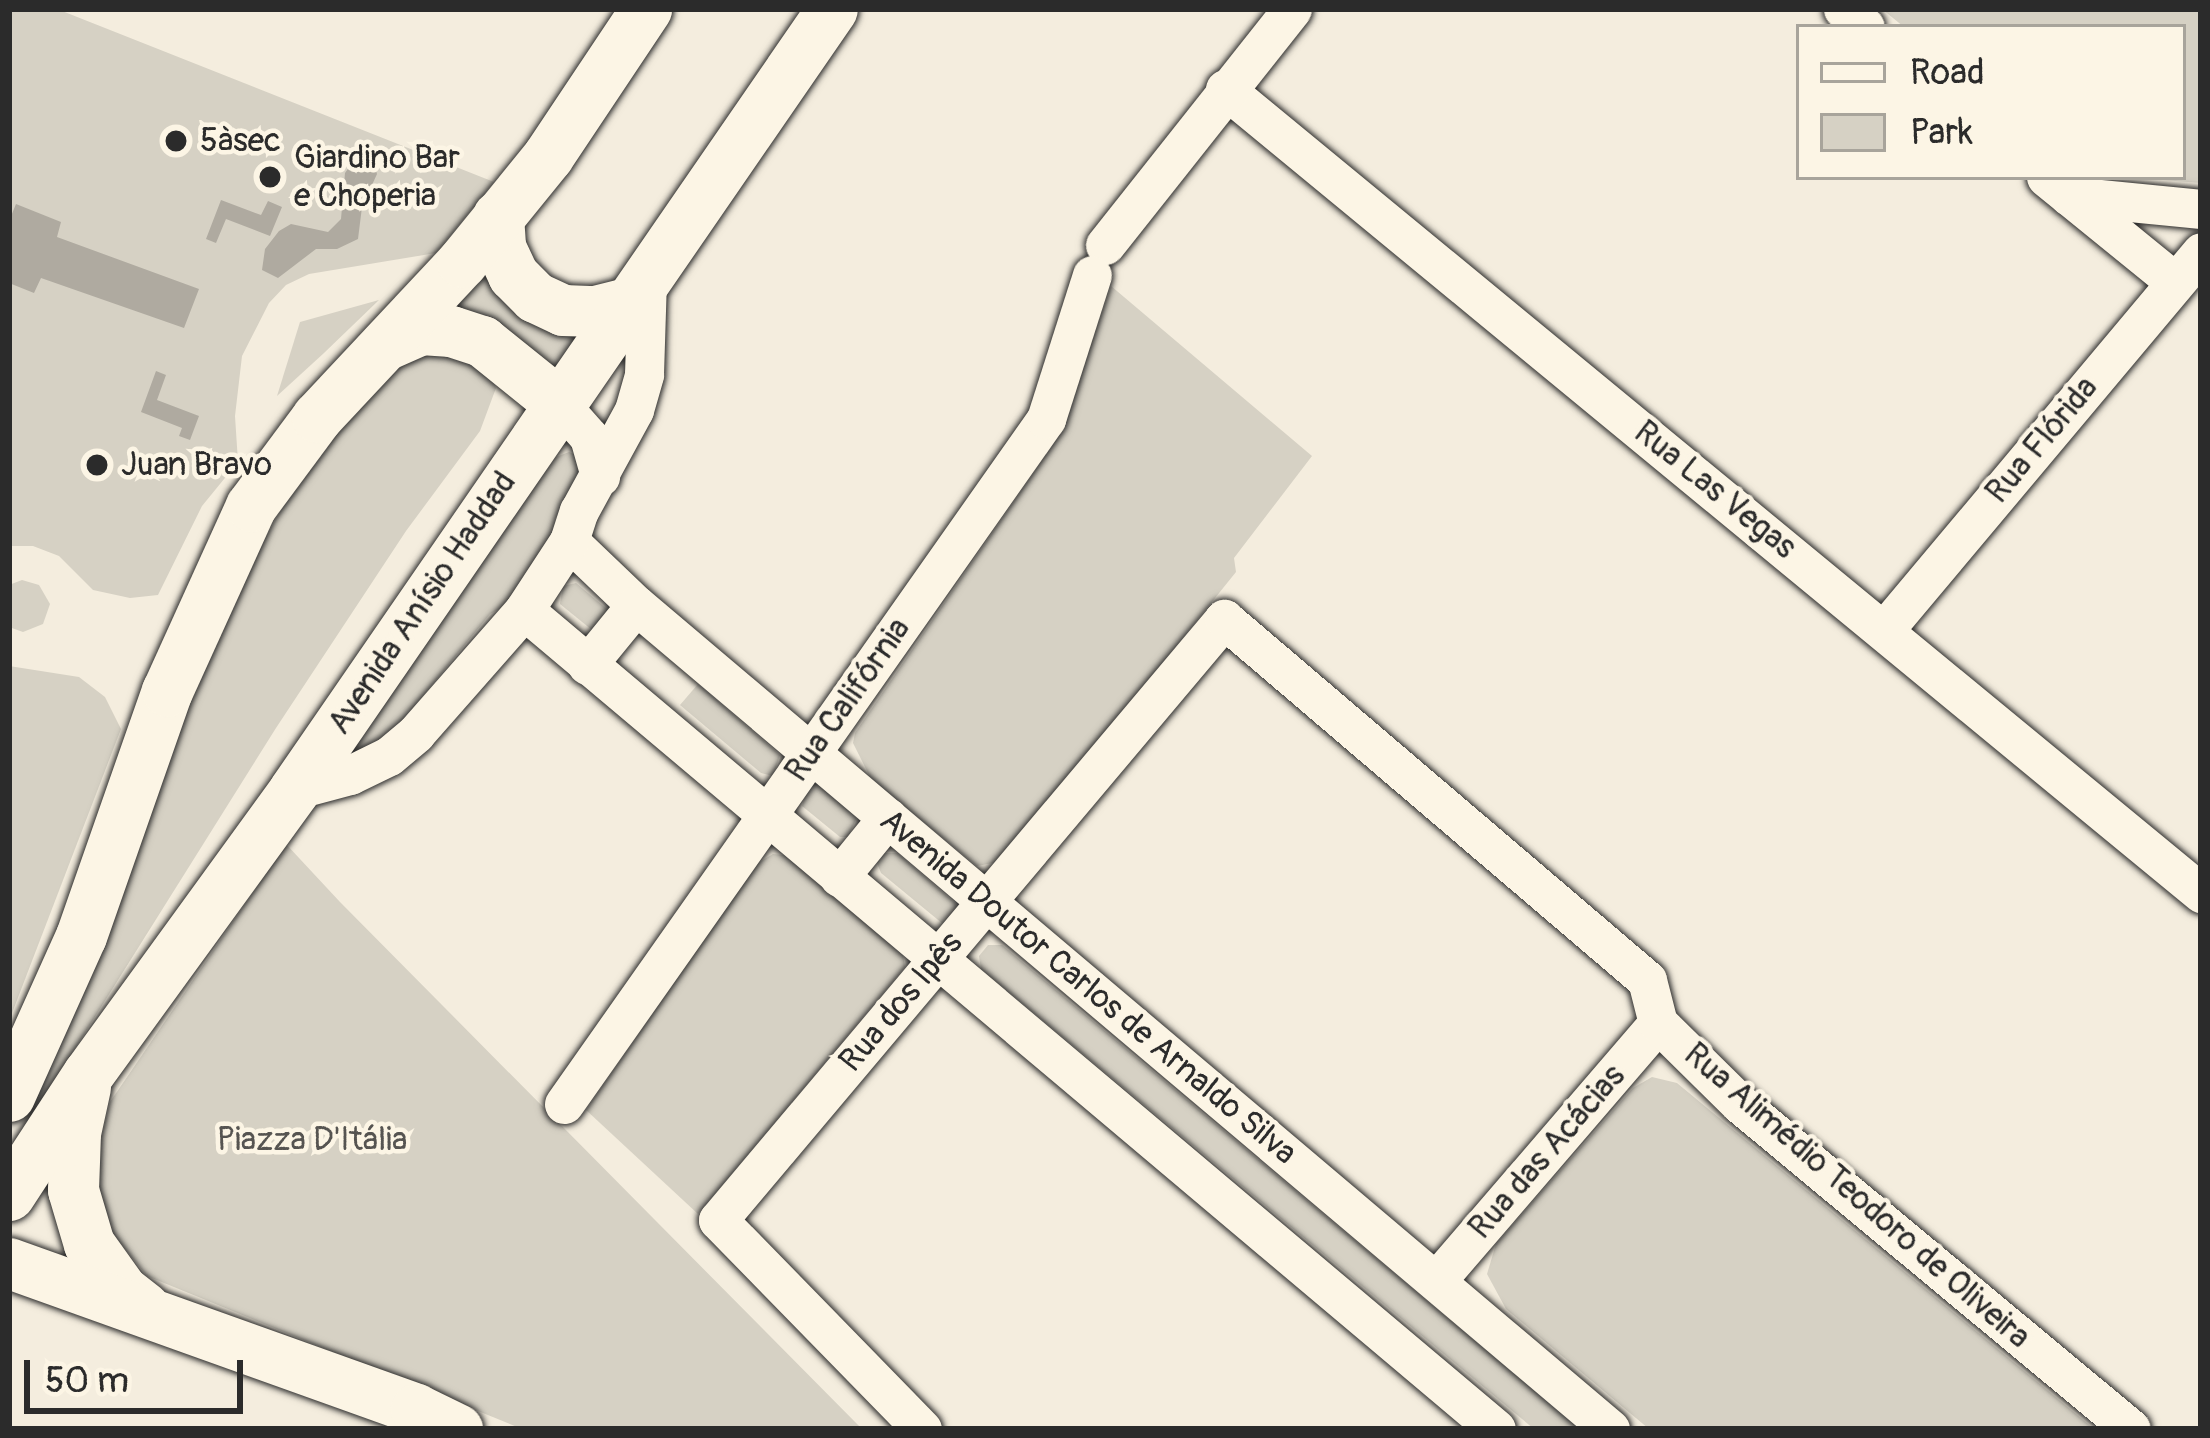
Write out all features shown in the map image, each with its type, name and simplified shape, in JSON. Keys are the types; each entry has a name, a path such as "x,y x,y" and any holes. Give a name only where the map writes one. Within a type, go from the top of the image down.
{"main road":[{"path":"9,1096 81,937 167,691 251,506 317,417 548,156 646,9"},
{"name":"Avenida Anísio Haddad","path":"9,1195 88,1074 294,790 832,9"},
{"path":"499,216 500,247 512,275 535,297 563,310 595,311 638,290"},
{"path":"385,345 421,329 451,331 482,341 558,402"},
{"path":"88,1074 75,1133 73,1190 89,1244 122,1290 159,1318"},
{"path":"9,1263 416,1409 457,1429"}],"street":[{"name":"Rua Califórnia","path":"564,1103 1046,419 1099,260 1225,89 1292,9"},
{"name":"Rua Las Vegas","path":"1225,89 2201,893"},
{"path":"2058,186 2201,209"},
{"path":"2058,186 2188,267"},
{"name":"Rua Flórida","path":"1885,629 2188,267"},
{"path":"294,790 350,775 389,756 416,733 524,610 569,541 634,410 644,374 638,290"},
{"path":"558,402 589,437 600,476"},
{"name":"Avenida Doutor Carlos de Arnaldo Silva","path":"569,541 636,605 1610,1429"},
{"path":"587,665 636,605"},
{"path":"524,610 1496,1429"},
{"name":"Rua dos Ipês","path":"922,1429 718,1220 1224,619"},
{"name":"Rua Alimédio Teodoro de Oliveira","path":"1224,619 1647,980 1658,1023 1740,1104 2132,1429"},
{"path":"839,877 888,818"},
{"name":"Rua das Acácias","path":"1436,1281 1658,1023"}],"green space":[{"path":"9,9 57,9 494,182 436,253 309,274 286,285 269,303 242,356 235,416 238,462 202,506 158,595 130,598 93,590 59,556 33,546 9,546"},
{"path":"1882,9 2201,9 2201,183 2163,180 2186,180 2186,24 1900,24"},
{"path":"488,258 593,321 548,376 441,314"},
{"path":"1111,286 1312,456 1234,558 1236,572 1003,861 977,866 871,779 853,743 855,733 1061,433"},
{"path":"379,300 324,353 277,396 300,322"},
{"path":"437,343 479,355 496,388 480,431 406,531 276,728 39,1106 29,1097 135,862 182,717 250,565 315,450 393,362"},
{"path":"569,452 576,455 582,474 555,519 557,546 509,604 490,614 399,725 345,764 346,747 556,457"},
{"path":"22,580 39,585 50,604 43,624 23,632 9,627 9,585"},
{"path":"576,583 608,610 592,630 560,604 563,586"},
{"path":"9,666 79,677 105,697 121,729 9,1021"},
{"path":"698,684 780,755 773,776 761,773 680,705"},
{"path":"809,784 820,784 857,817 848,837 840,837 802,806"},
{"name":"Piazza D'Itália","path":"286,844 862,1429 522,1429 147,1276 109,1229 93,1173 110,1102"},
{"path":"884,853 897,853 955,903 957,908 943,924 881,873 877,863"},
{"path":"773,854 793,856 902,949 905,967 698,1214 586,1110 756,864"},
{"path":"988,945 1002,945 1580,1429 1534,1429 981,969 979,956"},
{"path":"1652,1077 1677,1083 2094,1429 1649,1429 1506,1309 1487,1274 1496,1244 1633,1088"}],"shaded area":[{"path":"357,156 373,161 377,174 362,207 358,239 337,249 316,249 278,278 262,270 265,249 279,231 291,224 328,232 341,219 345,173"},
{"path":"221,200 261,215 268,201 282,207 270,236 226,219 216,243 206,239"},
{"path":"16,204 61,222 57,237 199,289 184,328 41,278 34,293 9,283 9,221"},
{"path":"156,371 166,375 157,400 199,416 190,440 179,436 182,428 141,412"}],"place":[{"name":"5àsec","path":"176,141"},
{"name":"Giardino Bar e Choperia","path":"270,177"},
{"name":"Juan Bravo","path":"97,465"}]}
